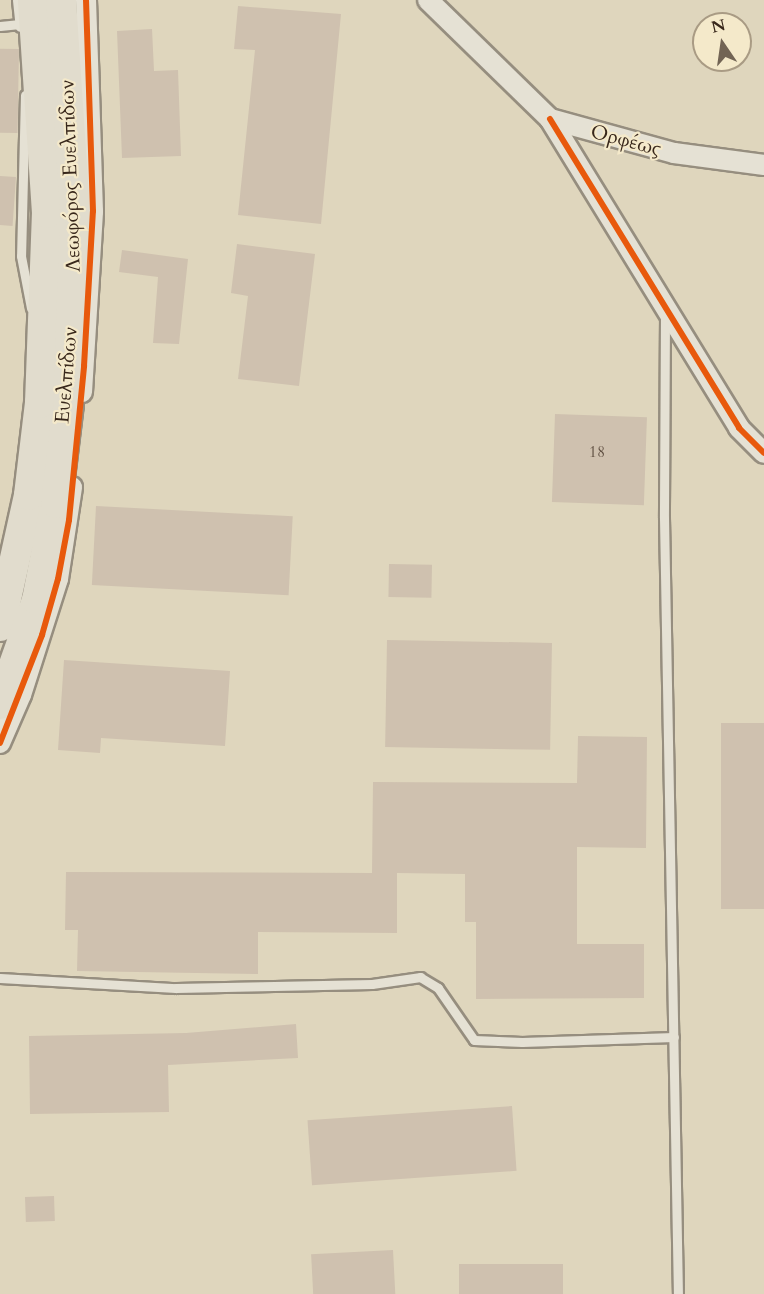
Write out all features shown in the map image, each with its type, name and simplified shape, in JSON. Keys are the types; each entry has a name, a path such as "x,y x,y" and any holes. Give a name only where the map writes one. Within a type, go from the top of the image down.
{"main road":[{"name":"Λεωφόρος Ευελπίδων","path":"9,697 37,600 56,503 75,211 62,0"},
{"name":"Λεωφόρος Ευελπίδων","path":"0,626 29,495 65,364 27,12"}],"street":[{"name":"Ευελπίδων","path":"65,364 93,211 86,0"},
{"name":"Ορφέως","path":"428,0 550,119 674,153 764,165"},
{"path":"550,119 739,428 764,453"},
{"path":"0,742 9,697"}],"lane":[{"path":"17,0 27,12"},
{"path":"0,26 27,12"},
{"path":"21,34 27,12"},
{"path":"25,87 21,256 65,364"},
{"path":"665,310 664,518 678,1294"},
{"path":"0,978 176,988 372,984 420,977 438,988 474,1040 522,1042 674,1037"}],"building":[{"path":"238,6 341,14 321,224 238,215 255,50 234,49"},
{"path":"152,29 154,71 178,70 181,156 122,158 117,31"},
{"path":"0,49 19,49 18,133 0,133"},
{"path":"0,176 16,177 13,226 0,225"},
{"path":"237,244 315,254 299,386 238,379 248,296 231,293"},
{"path":"122,250 188,259 179,344 153,343 158,277 119,272"},
{"path":"555,414 647,417 644,505 552,502"},
{"path":"96,506 293,516 289,595 92,585"},
{"path":"389,564 432,565 431,598 388,597"},
{"path":"387,640 552,643 550,750 385,747"},
{"path":"64,660 230,671 225,746 101,738 100,753 58,750"},
{"path":"721,723 764,723 764,909 721,909"},
{"path":"578,736 647,737 646,848 577,847 577,944 644,944 644,998 476,999 476,922 465,922 465,874 397,873 397,933 258,932 258,974 77,971 78,930 65,930 66,872 372,873 373,782 577,783"},
{"path":"296,1024 298,1058 168,1065 169,1112 30,1114 29,1036 186,1033"},
{"path":"512,1106 517,1171 312,1185 307,1120"},
{"path":"54,1196 55,1221 26,1222 25,1197"},
{"path":"393,1250 395,1294 313,1294 311,1254"},
{"path":"459,1264 563,1264 563,1294 459,1294"}],"cycle path":[{"path":"0,743 42,635 58,579 69,520 84,366 93,211 86,0"},
{"path":"550,119 739,428 764,453"}]}
